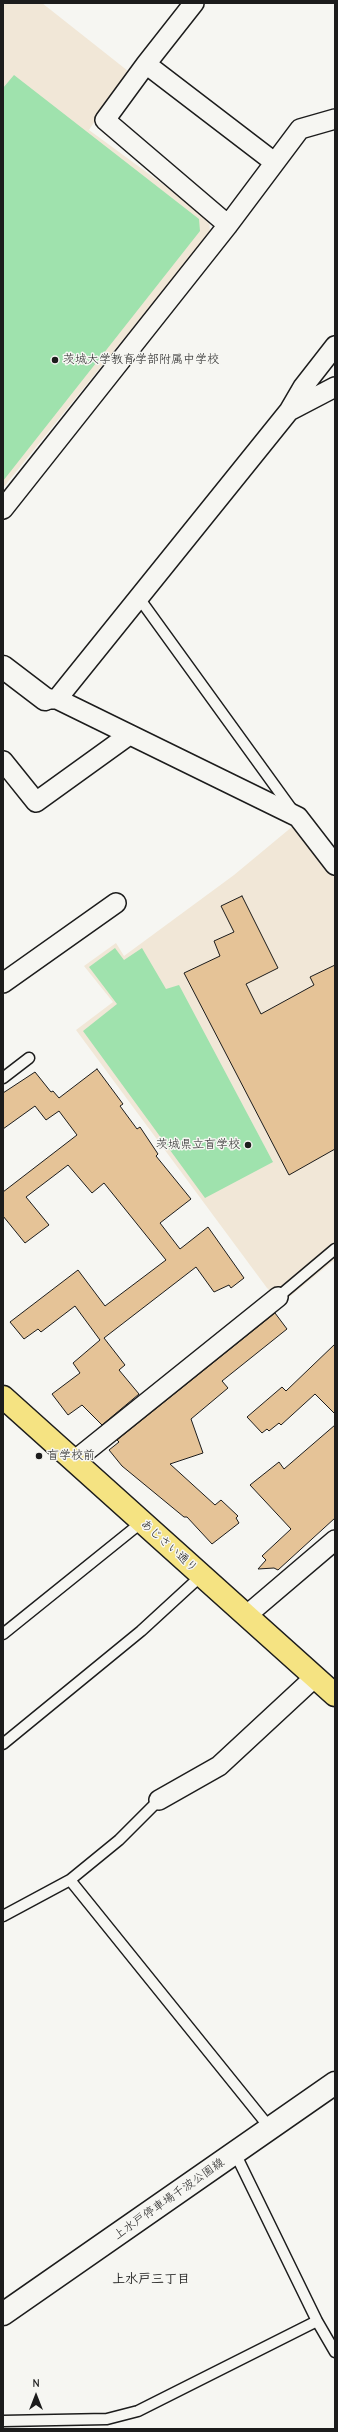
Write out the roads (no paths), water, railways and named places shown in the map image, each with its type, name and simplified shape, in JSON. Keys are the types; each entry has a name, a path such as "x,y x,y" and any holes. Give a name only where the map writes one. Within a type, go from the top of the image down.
{"highway":[{"name":"あじさい通り","path":"4,1399 335,1695"}],"main road":[{"path":"3,667 51,699"},
{"name":"上水戸停車場千波公園線","path":"3,2314 335,2083"}],"street":[{"path":"194,3 146,64 105,120 228,225"},
{"path":"146,64 274,162"},
{"path":"3,509 228,225 300,129 335,119"},
{"path":"335,346 303,387 289,411 139,598 51,699 130,735 298,817 335,865"},
{"path":"289,411 335,387"},
{"path":"3,761 36,802 130,735"},
{"path":"3,983 116,903"},
{"path":"74,1461 278,1297"},
{"path":"247,1615 335,1540"},
{"path":"159,1800 219,1766 315,1677"}],"lane":[{"path":"139,598 298,817"},
{"path":"3,1078 29,1058"},
{"path":"278,1297 335,1248"},
{"path":"3,1634 142,1522"},
{"path":"3,1744 142,1631 202,1575"},
{"path":"3,1916 70,1880 119,1840 159,1800"},
{"path":"70,1880 270,2128"},
{"path":"235,2153 317,2321 335,2352"},
{"path":"3,2421 106,2419 138,2411 317,2321"}],"place":[{"name":"茨城大学教育学部附属中学校","path":"55,360"},
{"name":"茨城県立盲学校","path":"248,1145"},
{"name":"盲学校前","path":"39,1456"}],"district":[{"name":"上水戸三丁目","path":"151,2279"}]}
